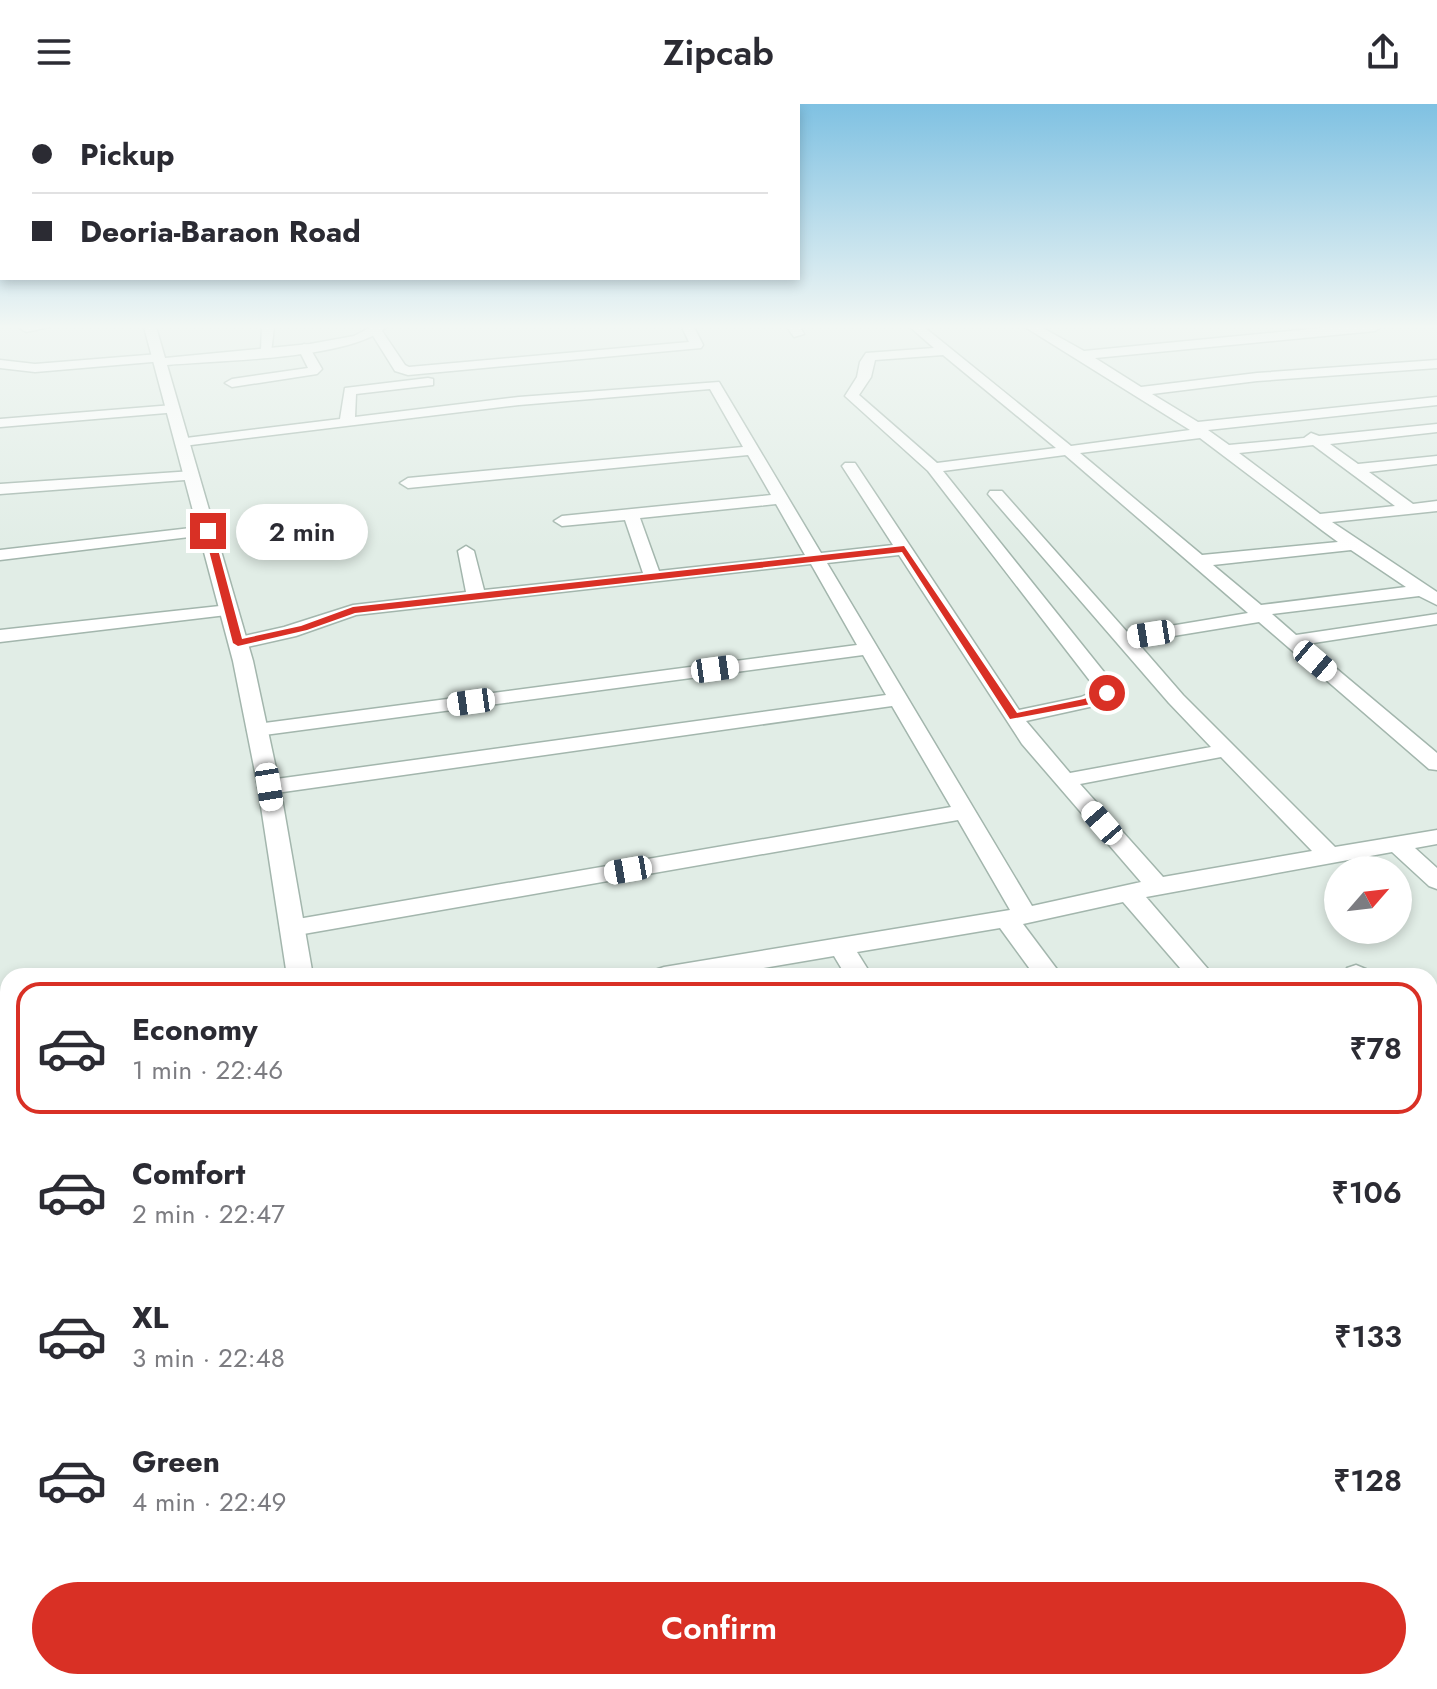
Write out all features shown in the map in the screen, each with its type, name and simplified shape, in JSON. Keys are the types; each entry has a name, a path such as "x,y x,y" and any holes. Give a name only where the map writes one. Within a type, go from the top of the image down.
{"street":[{"path":"171,401 238,643 269,787 299,968"},
{"path":"347,422 349,401"},
{"path":"183,442 519,401"},
{"path":"726,401 964,812 1045,968"},
{"path":"858,401 912,446 933,468 1106,687 1107,693 1096,699 1014,717"},
{"path":"1006,401 1437,764"},
{"path":"1156,401 1353,545 1430,595"},
{"path":"933,468 1068,451 1283,417 1437,401"},
{"path":"0,423 173,409"},
{"path":"1283,417 1410,509"},
{"path":"1227,450 1437,428"},
{"path":"408,483 753,450"},
{"path":"1355,469 1437,460"},
{"path":"850,466 1029,740 1158,886"},
{"path":"0,489 193,476"},
{"path":"996,494 1226,750 1329,855"},
{"path":"562,521 782,499"},
{"path":"1317,519 1437,506"},
{"path":"631,515 653,577"},
{"path":"0,555 208,531"},
{"path":"1197,561 1353,545"},
{"path":"238,643 303,628 353,610 904,549"},
{"path":"466,551 476,596"},
{"path":"1406,580 1437,574"},
{"path":"1124,639 1259,614 1430,595"},
{"path":"0,636 229,610"},
{"path":"1291,641 1437,619"},
{"path":"257,730 868,649"},
{"path":"269,787 898,699"},
{"path":"1065,780 1226,750"},
{"path":"292,928 964,812"},
{"path":"723,968 1016,917 1158,886 1437,837"},
{"path":"1397,844 1437,881"},
{"path":"1129,893 1194,968"},
{"path":"841,946 854,968"}],"route":[{"path":"208,531 238,643 303,628 353,610 904,549 1014,717 1087,702 1107,693"}]}
